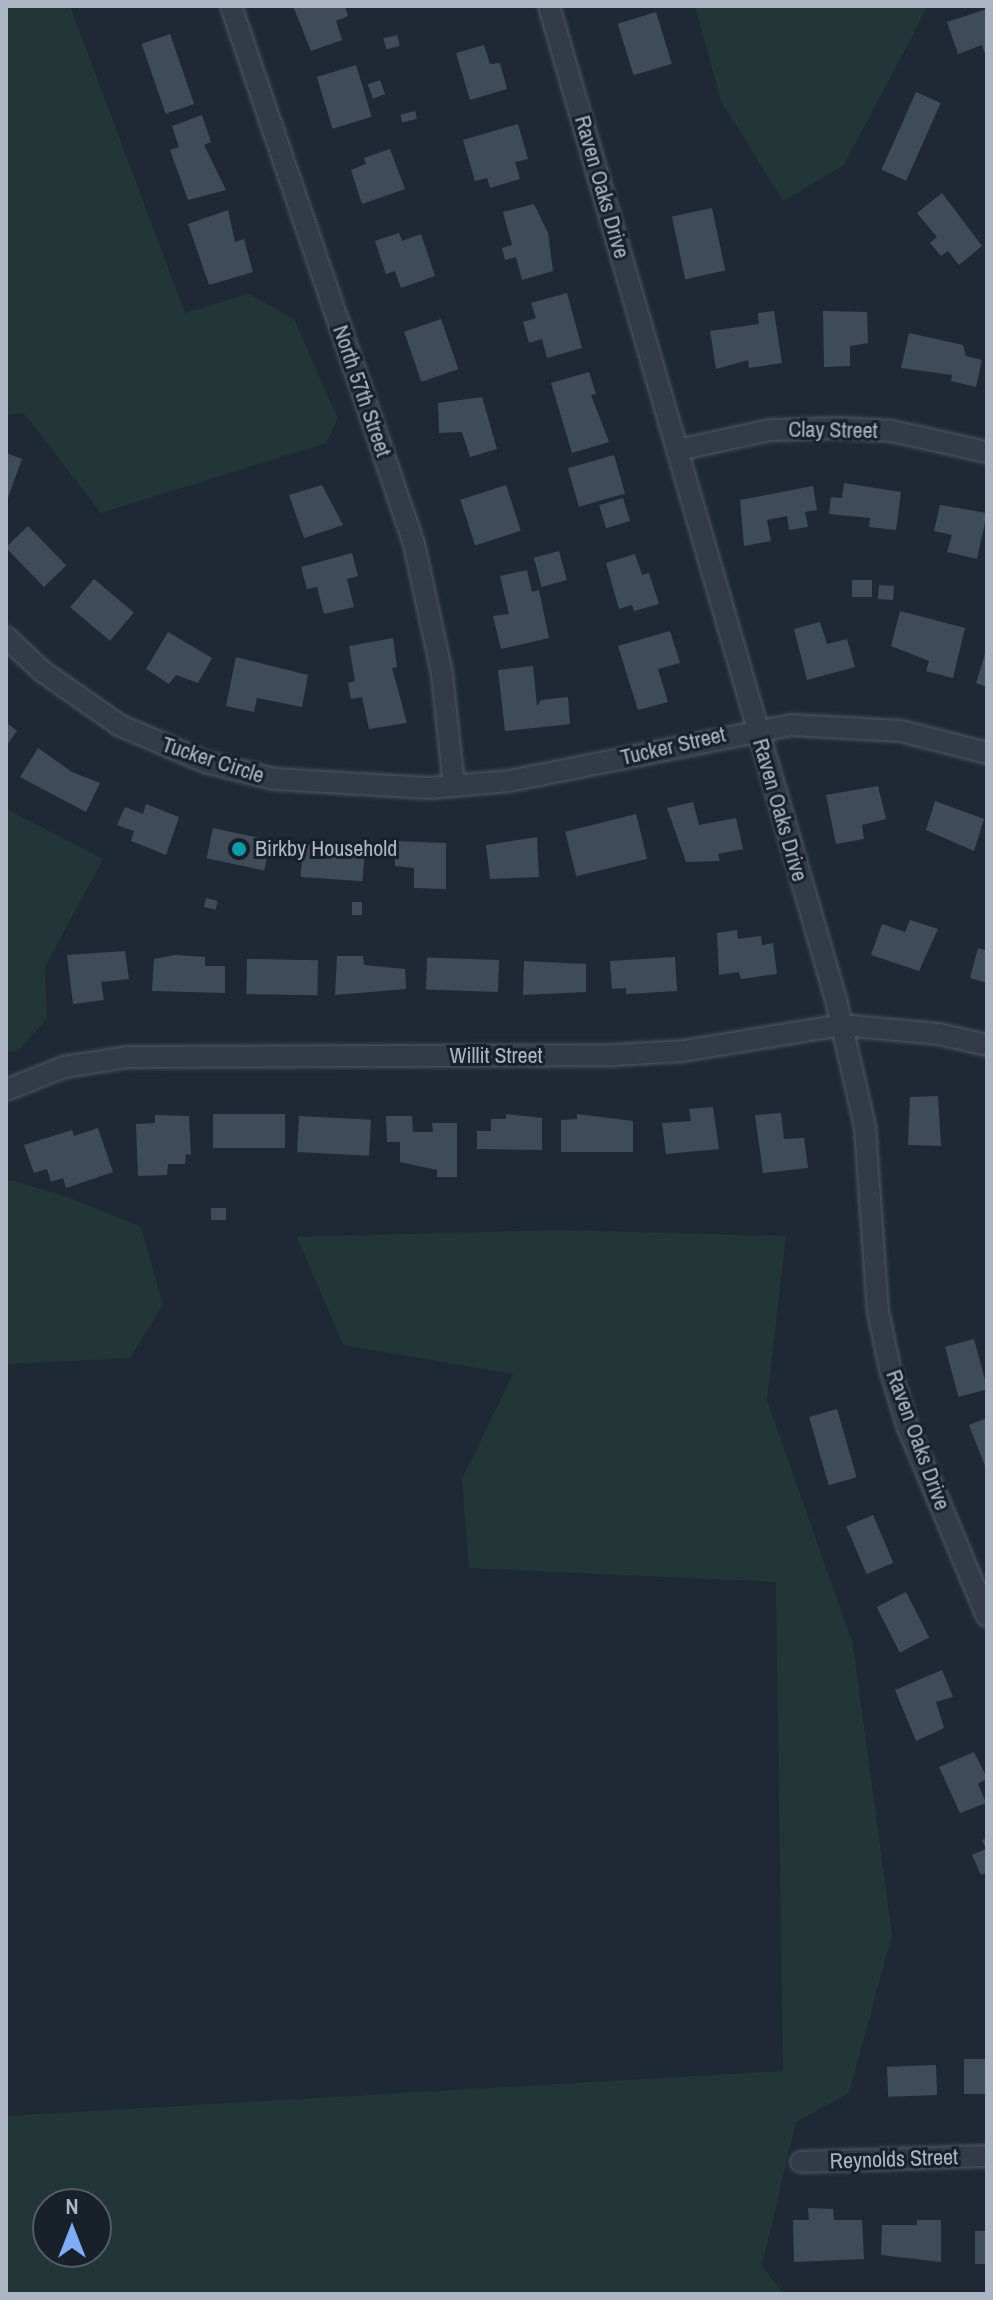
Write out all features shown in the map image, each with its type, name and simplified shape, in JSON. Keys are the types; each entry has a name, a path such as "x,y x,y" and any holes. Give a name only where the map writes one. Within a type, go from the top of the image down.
{"street":[{"name":"North 57th Street","path":"231,6 414,544 442,674 454,786"},
{"name":"Raven Oaks Drive","path":"549,6 841,1025 865,1127 878,1311 890,1369 907,1425 987,1616"},
{"name":"Clay Street","path":"678,450 770,430 841,428 892,431 987,452"},
{"name":"Tucker Circle","path":"6,637 92,709 205,762 274,779 356,788 454,786"},
{"name":"Tucker Street","path":"454,786 552,774 756,729 870,727 987,753"},
{"name":"Willit Street","path":"6,1090 64,1067 128,1057 615,1055 683,1051 841,1025 939,1034 987,1045"},
{"name":"Reynolds Street","path":"801,2162 987,2156"}],"green space":[{"path":"6,6 70,6 185,313 249,294 294,319 338,419 326,443 101,513 24,413 6,415"},
{"path":"695,6 928,6 844,165 783,201 721,101"},
{"path":"6,809 103,859 45,967 47,1019 16,1052 6,1050"},
{"path":"6,1179 62,1195 141,1227 163,1305 130,1358 6,1364"},
{"path":"561,1230 786,1236 767,1400 853,1645 892,1935 849,2093 796,2122 762,2265 783,2294 6,2294 6,2116 783,2071 776,1582 469,1568 462,1479 513,1374 343,1345 297,1237"}],"building":[{"path":"293,6 345,6 348,16 336,21 342,40 311,51"},
{"path":"987,9 987,59 982,45 958,54 947,22"},
{"path":"656,12 672,64 634,75 618,24"},
{"path":"170,34 194,104 166,114 142,44"},
{"path":"397,35 400,46 386,49 383,39"},
{"path":"484,45 490,64 500,63 507,89 470,100 456,53"},
{"path":"356,65 372,117 333,129 317,77"},
{"path":"380,80 385,94 373,99 368,84"},
{"path":"916,92 941,103 906,181 881,170"},
{"path":"415,111 417,119 402,122 400,115"},
{"path":"202,115 211,142 204,145 226,190 188,200 170,150 179,147 172,126"},
{"path":"518,124 528,159 515,162 520,179 490,188 487,178 475,181 463,140"},
{"path":"390,149 405,189 362,204 351,170 366,164 364,158"},
{"path":"942,193 982,246 959,265 948,251 941,256 930,243 937,237 917,213"},
{"path":"534,204 548,233 553,271 522,280 516,257 505,260 502,248 512,245 503,212"},
{"path":"712,208 725,271 685,279 672,217"},
{"path":"228,210 235,242 244,239 253,272 209,285 188,224"},
{"path":"399,233 402,241 421,234 435,276 401,288 395,271 386,274 375,241"},
{"path":"567,293 582,348 547,358 542,339 529,343 523,322 536,318 531,303"},
{"path":"774,311 782,363 749,368 748,360 716,369 710,331 759,324 758,313"},
{"path":"823,311 867,312 868,343 850,346 850,366 824,367"},
{"path":"441,319 458,369 421,382 404,332"},
{"path":"909,333 963,345 966,356 982,360 976,387 951,381 952,375 901,368"},
{"path":"589,372 596,394 591,395 609,442 572,453 551,383"},
{"path":"482,397 497,449 470,457 462,432 439,433 438,403"},
{"path":"6,453 22,459 6,503"},
{"path":"614,455 625,493 579,507 568,468"},
{"path":"844,483 901,492 896,530 869,527 870,518 829,514 831,497 842,498"},
{"path":"322,485 343,525 304,538 289,495"},
{"path":"506,485 521,531 475,545 460,500"},
{"path":"813,486 817,510 805,512 808,527 789,530 787,516 767,520 771,541 744,546 740,500"},
{"path":"623,498 630,521 606,528 599,505"},
{"path":"940,505 987,513 977,559 947,552 952,535 934,531"},
{"path":"28,526 66,566 44,587 6,548"},
{"path":"559,551 567,580 542,587 534,558"},
{"path":"352,553 358,576 347,579 354,607 324,614 317,587 307,589 301,567"},
{"path":"635,554 642,575 649,573 659,604 634,611 632,605 619,609 606,563"},
{"path":"527,570 532,592 539,590 549,638 501,649 493,616 509,614 500,576"},
{"path":"94,579 134,612 110,641 70,607"},
{"path":"852,580 872,580 872,597 852,597"},
{"path":"879,585 894,586 893,600 878,599"},
{"path":"900,611 965,628 953,678 926,671 929,661 891,646"},
{"path":"820,622 827,644 847,639 855,667 807,680 794,629"},
{"path":"670,631 680,663 658,669 668,702 638,710 618,646"},
{"path":"168,632 212,658 198,683 176,675 169,684 146,669"},
{"path":"393,638 397,667 392,668 407,723 369,729 362,697 351,699 348,683 355,681 349,646"},
{"path":"987,651 987,687 976,683"},
{"path":"236,657 308,675 302,707 257,698 254,712 226,706"},
{"path":"533,666 537,706 541,700 568,697 570,724 505,731 498,670"},
{"path":"6,722 17,731 6,746"},
{"path":"38,748 72,772 100,783 86,812 20,777"},
{"path":"878,786 886,819 862,825 864,839 836,844 826,795"},
{"path":"935,801 984,819 974,851 926,830"},
{"path":"693,802 699,825 736,818 743,849 718,854 720,861 686,862 667,808"},
{"path":"146,804 179,817 166,855 131,841 134,831 117,825 125,807 143,814"},
{"path":"636,814 647,859 576,876 565,832"},
{"name":"Birkby Household","path":"213,828 271,840 264,871 207,858"},
{"path":"537,837 539,877 490,879 486,845"},
{"path":"395,841 446,843 446,889 414,888 414,868 395,866"},
{"path":"303,844 365,848 363,881 301,877"},
{"path":"206,898 218,901 215,910 204,907"},
{"path":"352,902 362,902 362,915 352,915"},
{"path":"910,920 938,929 919,971 871,955 882,924 905,932"},
{"path":"737,930 738,939 761,936 762,945 773,943 777,974 741,979 739,972 719,975 717,933"},
{"path":"978,948 987,951 987,983 970,978"},
{"path":"125,951 129,979 101,982 104,1000 73,1004 67,955"},
{"path":"175,955 205,957 205,966 225,966 225,993 152,991 154,959"},
{"path":"337,956 363,956 364,965 405,969 406,989 335,995"},
{"path":"427,957 499,960 498,992 426,989"},
{"path":"675,957 677,991 626,994 626,988 612,989 610,961"},
{"path":"247,959 318,960 317,995 246,994"},
{"path":"524,961 586,964 586,992 523,995"},
{"path":"938,1096 941,1146 908,1145 910,1097"},
{"path":"713,1107 719,1149 666,1154 662,1123 691,1121 689,1109"},
{"path":"781,1113 784,1139 804,1138 808,1168 763,1173 755,1115"},
{"path":"213,1114 285,1114 285,1148 213,1148"},
{"path":"506,1114 542,1118 542,1150 477,1149 477,1131 491,1131 491,1119 506,1119"},
{"path":"577,1114 633,1121 633,1152 561,1152 561,1120 577,1119"},
{"path":"155,1115 189,1116 191,1155 186,1154 185,1164 168,1164 167,1175 138,1176 136,1124 155,1123"},
{"path":"299,1116 371,1120 369,1156 297,1152"},
{"path":"386,1116 412,1116 413,1132 433,1132 432,1123 457,1123 457,1177 437,1177 437,1170 400,1162 400,1142 387,1142"},
{"path":"98,1128 113,1172 66,1188 63,1178 51,1182 47,1169 34,1173 24,1145 72,1130 74,1136"},
{"path":"211,1208 226,1208 226,1220 211,1220"},
{"path":"974,1339 987,1389 958,1397 945,1347"},
{"path":"837,1409 857,1477 829,1485 809,1417"},
{"path":"987,1418 987,1471 969,1425"},
{"path":"873,1515 893,1563 867,1574 846,1526"},
{"path":"906,1592 929,1637 900,1652 877,1607"},
{"path":"942,1670 953,1697 936,1702 944,1728 916,1741 895,1690"},
{"path":"974,1752 987,1778 978,1784 986,1803 960,1813 939,1767"},
{"path":"987,1838 987,1872 981,1875 972,1855 986,1849 982,1840"},
{"path":"964,2059 987,2059 987,2094 964,2094"},
{"path":"936,2065 937,2095 888,2097 887,2067"},
{"path":"808,2208 833,2209 834,2220 862,2220 864,2259 794,2262 793,2220 809,2220"},
{"path":"917,2220 941,2220 941,2262 881,2255 882,2225 917,2225"},
{"path":"975,2231 987,2231 987,2264 975,2264"}],"place":[{"name":"Birkby Household","path":"239,849"}]}
